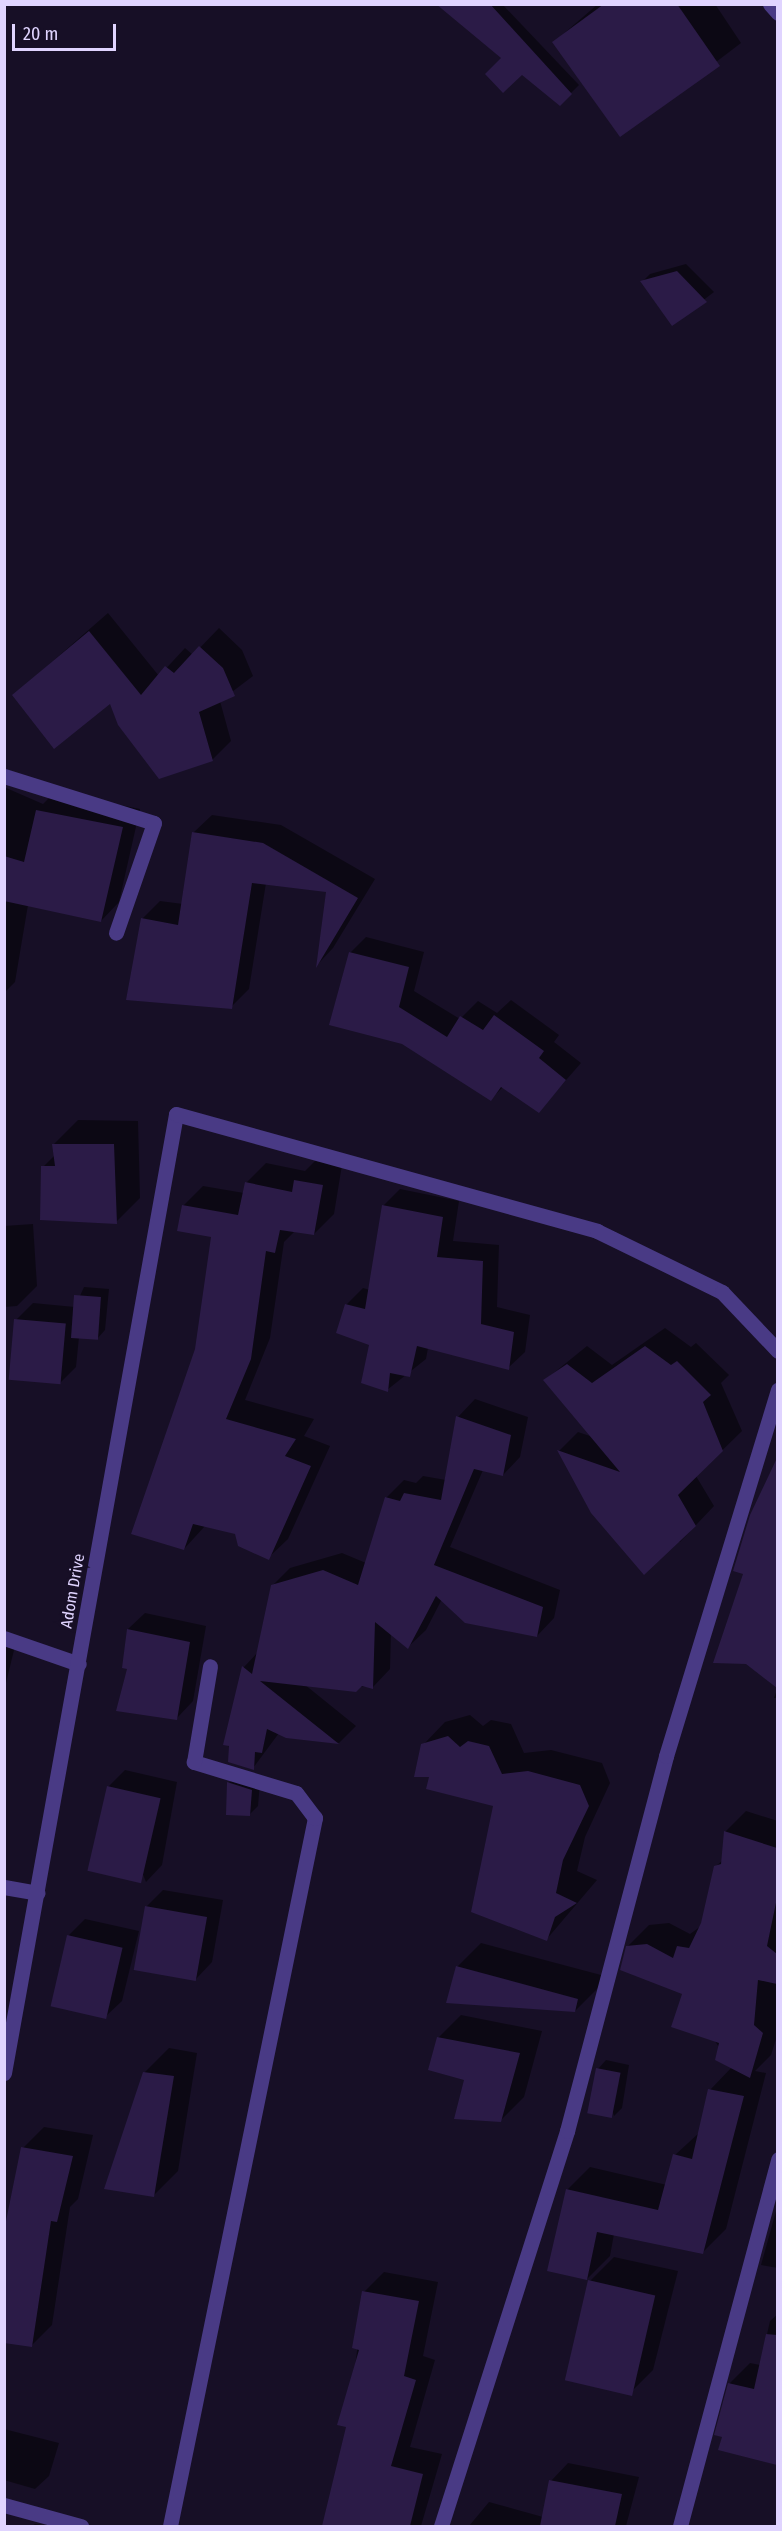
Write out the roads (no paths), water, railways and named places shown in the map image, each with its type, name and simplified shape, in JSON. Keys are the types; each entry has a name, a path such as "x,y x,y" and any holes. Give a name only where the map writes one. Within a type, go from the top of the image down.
{"street":[{"path":"4,776 154,823 116,933"},
{"name":"Adom Drive","path":"4,2073 176,1114 597,1231 722,1292 777,1351"},
{"path":"441,2526 567,2131 666,1755 777,1390"},
{"path":"4,1638 79,1664"},
{"path":"170,2526 315,1818 296,1793 194,1762 210,1666"},
{"path":"4,1887 37,1893"},
{"path":"680,2526 777,2159"},
{"path":"4,2505 81,2526"}]}
